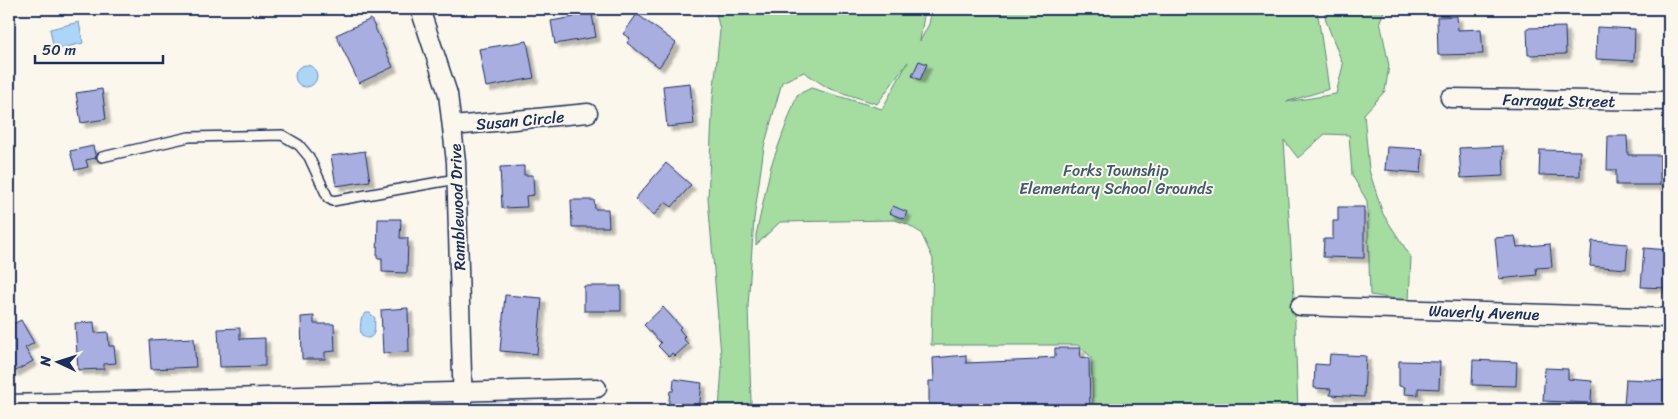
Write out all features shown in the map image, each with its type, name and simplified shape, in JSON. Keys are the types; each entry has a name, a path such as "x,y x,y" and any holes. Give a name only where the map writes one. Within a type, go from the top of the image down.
{"street":[{"name":"Ramblewood Drive","path":"420,9 448,94 453,126 462,402"},
{"name":"Farragut Street","path":"1450,98 1669,102"},
{"name":"Susan Circle","path":"453,126 588,113"},
{"name":"Waverly Avenue","path":"1300,306 1669,318"},
{"path":"9,404 462,402 597,388"}],"lane":[{"path":"102,156 189,137 282,135 299,145 310,157 328,198 332,201 456,179"}],"green space":[{"name":"Forks Township Elementary School Grounds","path":"715,9 925,9 920,41 929,24 932,9 1317,9 1329,89 1286,102 1336,94 1343,65 1326,21 1324,9 1385,9 1380,21 1389,66 1385,91 1364,114 1369,170 1383,214 1411,257 1409,301 1370,295 1367,201 1352,175 1349,135 1325,134 1298,158 1284,140 1294,297 1298,410 1093,410 1091,357 1078,345 931,345 933,259 921,233 907,224 895,220 780,222 756,245 756,235 771,166 797,95 811,88 882,109 908,62 877,104 828,88 804,72 782,82 764,147 754,219 748,306 751,402 749,410 719,410 722,367 708,198 713,97 720,30"}],"water":[{"path":"79,22 83,43 54,50 50,29"},
{"path":"306,65 314,68 317,76 314,84 306,87 298,84 295,76 298,68"},
{"path":"366,313 370,313 375,318 374,332 372,337 369,338 361,334 361,319"}],"building":[{"path":"591,9 596,37 555,44 551,21 574,17 573,10"},
{"path":"637,14 676,43 659,67 627,43 630,38 623,34"},
{"path":"1457,16 1458,30 1481,29 1483,54 1438,55 1437,17"},
{"path":"371,19 393,67 359,83 336,35"},
{"path":"1565,27 1566,54 1528,55 1527,28"},
{"path":"1597,27 1635,29 1634,61 1596,59"},
{"path":"527,41 534,78 486,87 479,49"},
{"path":"919,61 927,64 920,80 912,76"},
{"path":"690,83 694,124 667,127 663,86"},
{"path":"102,89 106,119 81,123 76,93"},
{"path":"1608,136 1627,136 1628,155 1660,155 1660,185 1616,185 1616,170 1607,170"},
{"path":"93,146 96,158 86,160 88,167 75,170 70,151"},
{"path":"1503,146 1504,176 1461,178 1459,148"},
{"path":"1387,147 1423,149 1421,173 1385,170"},
{"path":"1540,150 1580,151 1580,176 1539,175"},
{"path":"365,151 370,181 336,186 331,156"},
{"path":"666,163 691,185 672,207 665,202 654,215 635,199"},
{"path":"524,166 524,175 533,175 534,195 526,196 527,207 502,208 500,167"},
{"path":"571,200 594,200 595,209 608,209 609,227 572,227"},
{"path":"893,206 907,212 904,219 889,213"},
{"path":"1338,207 1364,207 1364,258 1323,257 1324,239 1333,239 1333,221 1338,221"},
{"path":"378,219 401,219 400,238 408,238 407,273 382,272 382,258 377,258"},
{"path":"1515,236 1517,247 1550,244 1552,267 1536,268 1537,275 1499,279 1495,238"},
{"path":"1592,241 1628,244 1626,269 1590,266"},
{"path":"1644,248 1669,250 1667,288 1641,287"},
{"path":"584,286 621,286 621,311 584,311"},
{"path":"505,295 542,298 537,354 500,351"},
{"path":"663,307 681,327 679,329 685,336 683,338 688,344 675,356 672,353 669,357 658,346 661,343 644,325"},
{"path":"408,308 409,352 383,353 381,310"},
{"path":"314,316 314,324 334,324 335,351 325,352 325,359 302,359 301,317"},
{"path":"21,320 34,343 25,348 33,361 14,372 9,363 9,326"},
{"path":"94,322 95,333 108,332 109,346 114,346 116,363 104,364 104,369 78,370 75,323"},
{"path":"240,328 240,339 265,338 265,366 220,367 218,329"},
{"path":"194,338 196,367 151,369 149,340"},
{"path":"1055,348 1081,348 1080,357 1089,358 1090,410 929,410 929,381 934,381 933,358 966,355 966,363 1038,360 1038,358 1055,357"},
{"path":"1330,354 1366,356 1364,397 1330,395 1331,389 1314,388 1315,364 1329,365"},
{"path":"1473,360 1517,362 1516,386 1472,385"},
{"path":"1399,361 1440,362 1439,389 1418,388 1418,395 1404,394 1405,387 1399,386"},
{"path":"1545,368 1568,369 1568,379 1592,381 1591,403 1543,401"},
{"path":"674,379 702,383 699,410 668,410 670,391 673,391"},
{"path":"1626,379 1669,381 1669,406 1665,405 1665,410 1644,410 1644,406 1624,405"}]}
